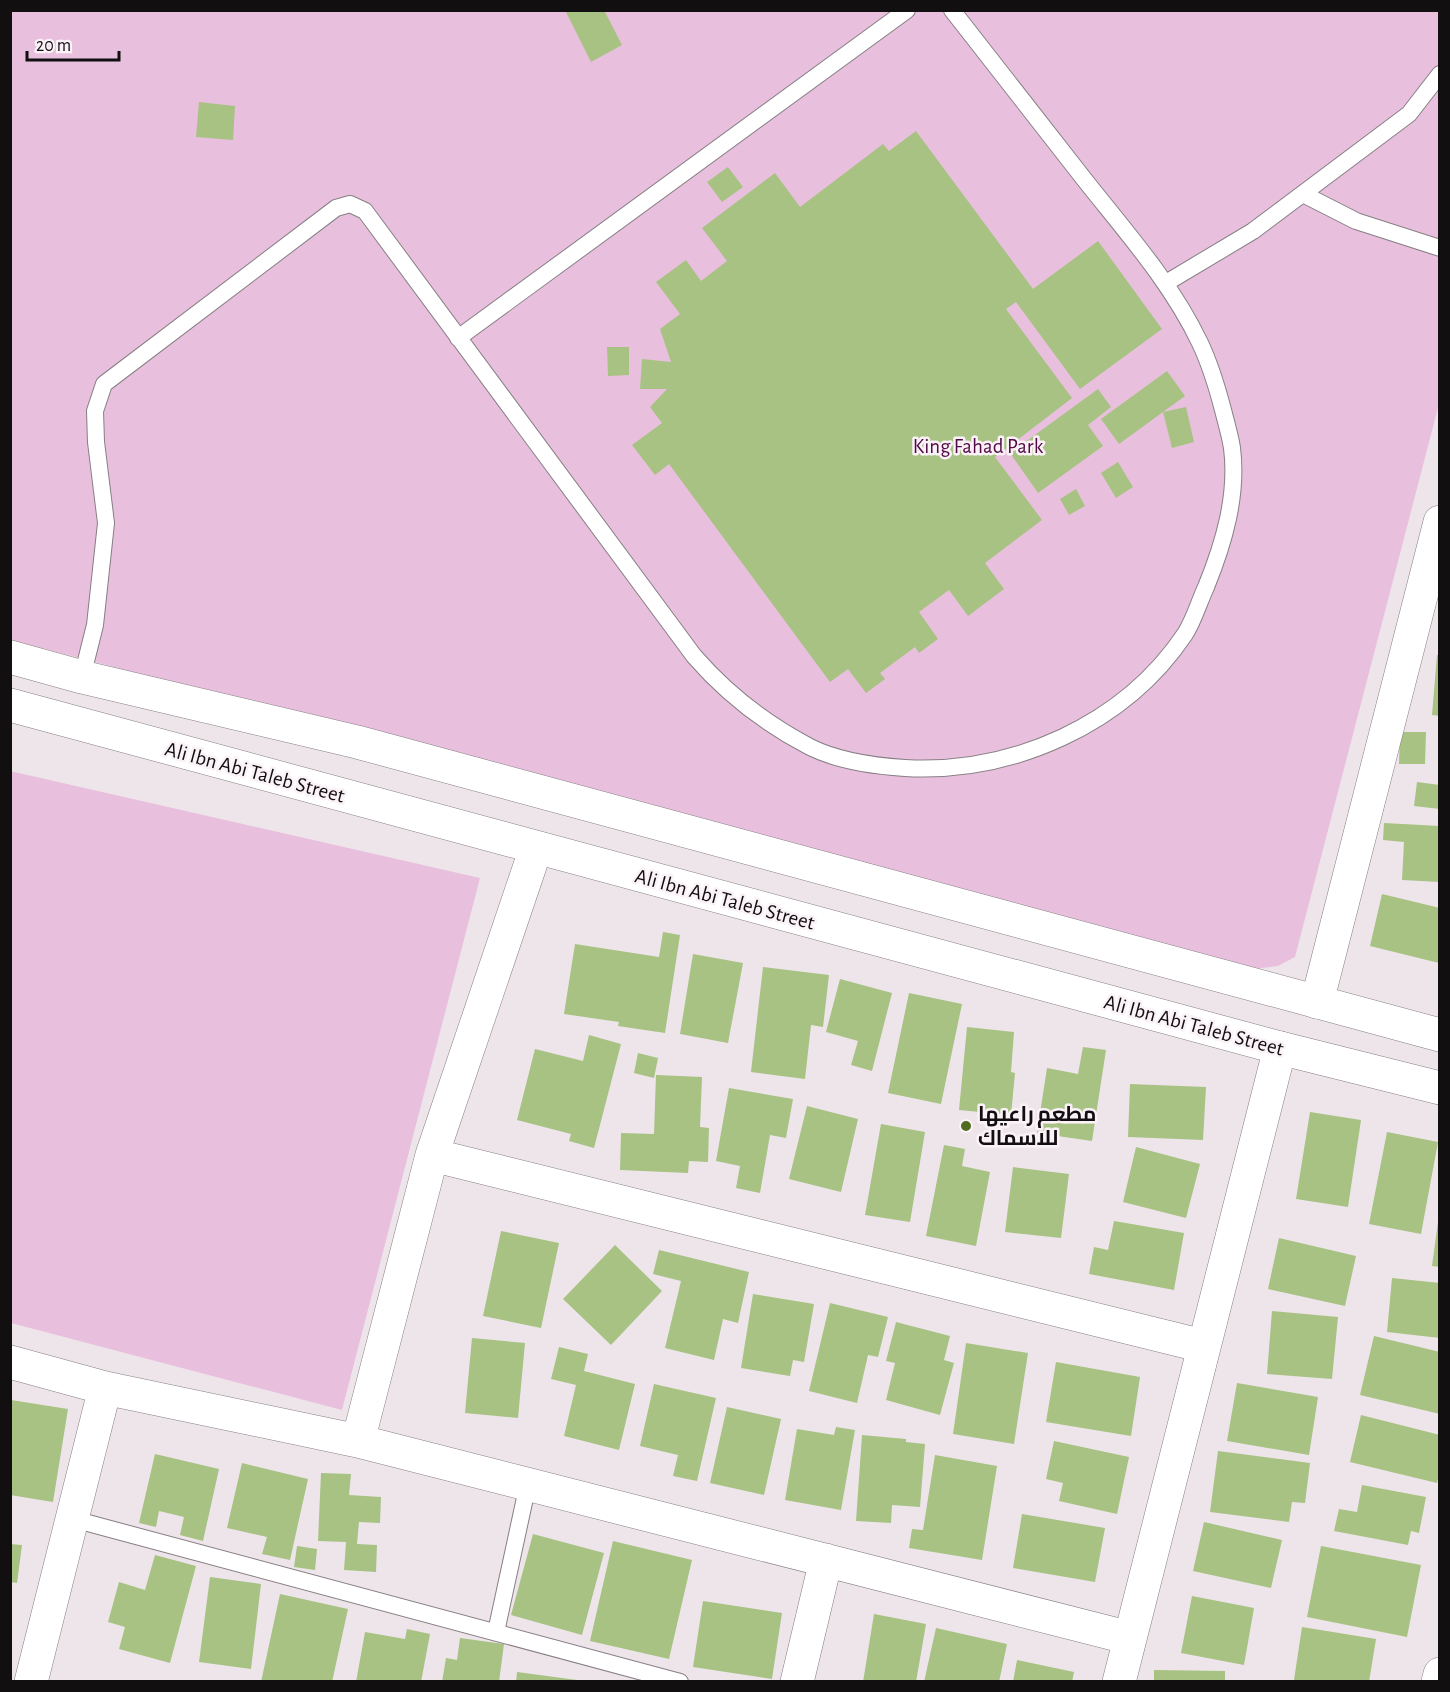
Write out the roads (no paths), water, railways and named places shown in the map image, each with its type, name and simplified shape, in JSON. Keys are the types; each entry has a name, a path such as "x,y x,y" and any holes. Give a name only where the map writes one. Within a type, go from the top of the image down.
{"street":[{"path":"1317,1002 1440,522"},
{"path":"10,657 82,677 357,742 1440,1035"},
{"name":"Ali Ibn Abi Taleb Street","path":"10,705 1280,1048 1440,1088"},
{"path":"358,1441 432,1155 536,848"},
{"path":"1119,1682 1280,1048"},
{"path":"432,1155 1203,1346"},
{"path":"10,1362 105,1388 358,1441 1130,1638"},
{"path":"32,1681 105,1388"},
{"path":"797,1682 826,1560"},
{"path":"1438,1682 1440,1674"}],"lane":[{"path":"458,338 907,10"},
{"path":"82,677 96,626 106,523 97,451 95,411 104,384 336,208 350,204 365,211 694,656 718,684 744,705 812,748 849,760 886,767 925,769 963,767 1001,760 1038,749 1072,733 1105,713 1136,689 1163,662 1186,632 1227,528 1232,487 1232,449 1214,378 1200,344 1166,283 952,10"},
{"path":"1166,283 1253,231 1408,114 1440,74"},
{"path":"1303,194 1356,221 1440,248"},
{"path":"496,1632 528,1484"},
{"path":"74,1519 680,1682"}],"place":[{"name":"مطعم راعيها للاسماك","path":"966,1126"}],"park label":[{"name":"King Fahad Park","path":"978,446"}]}
